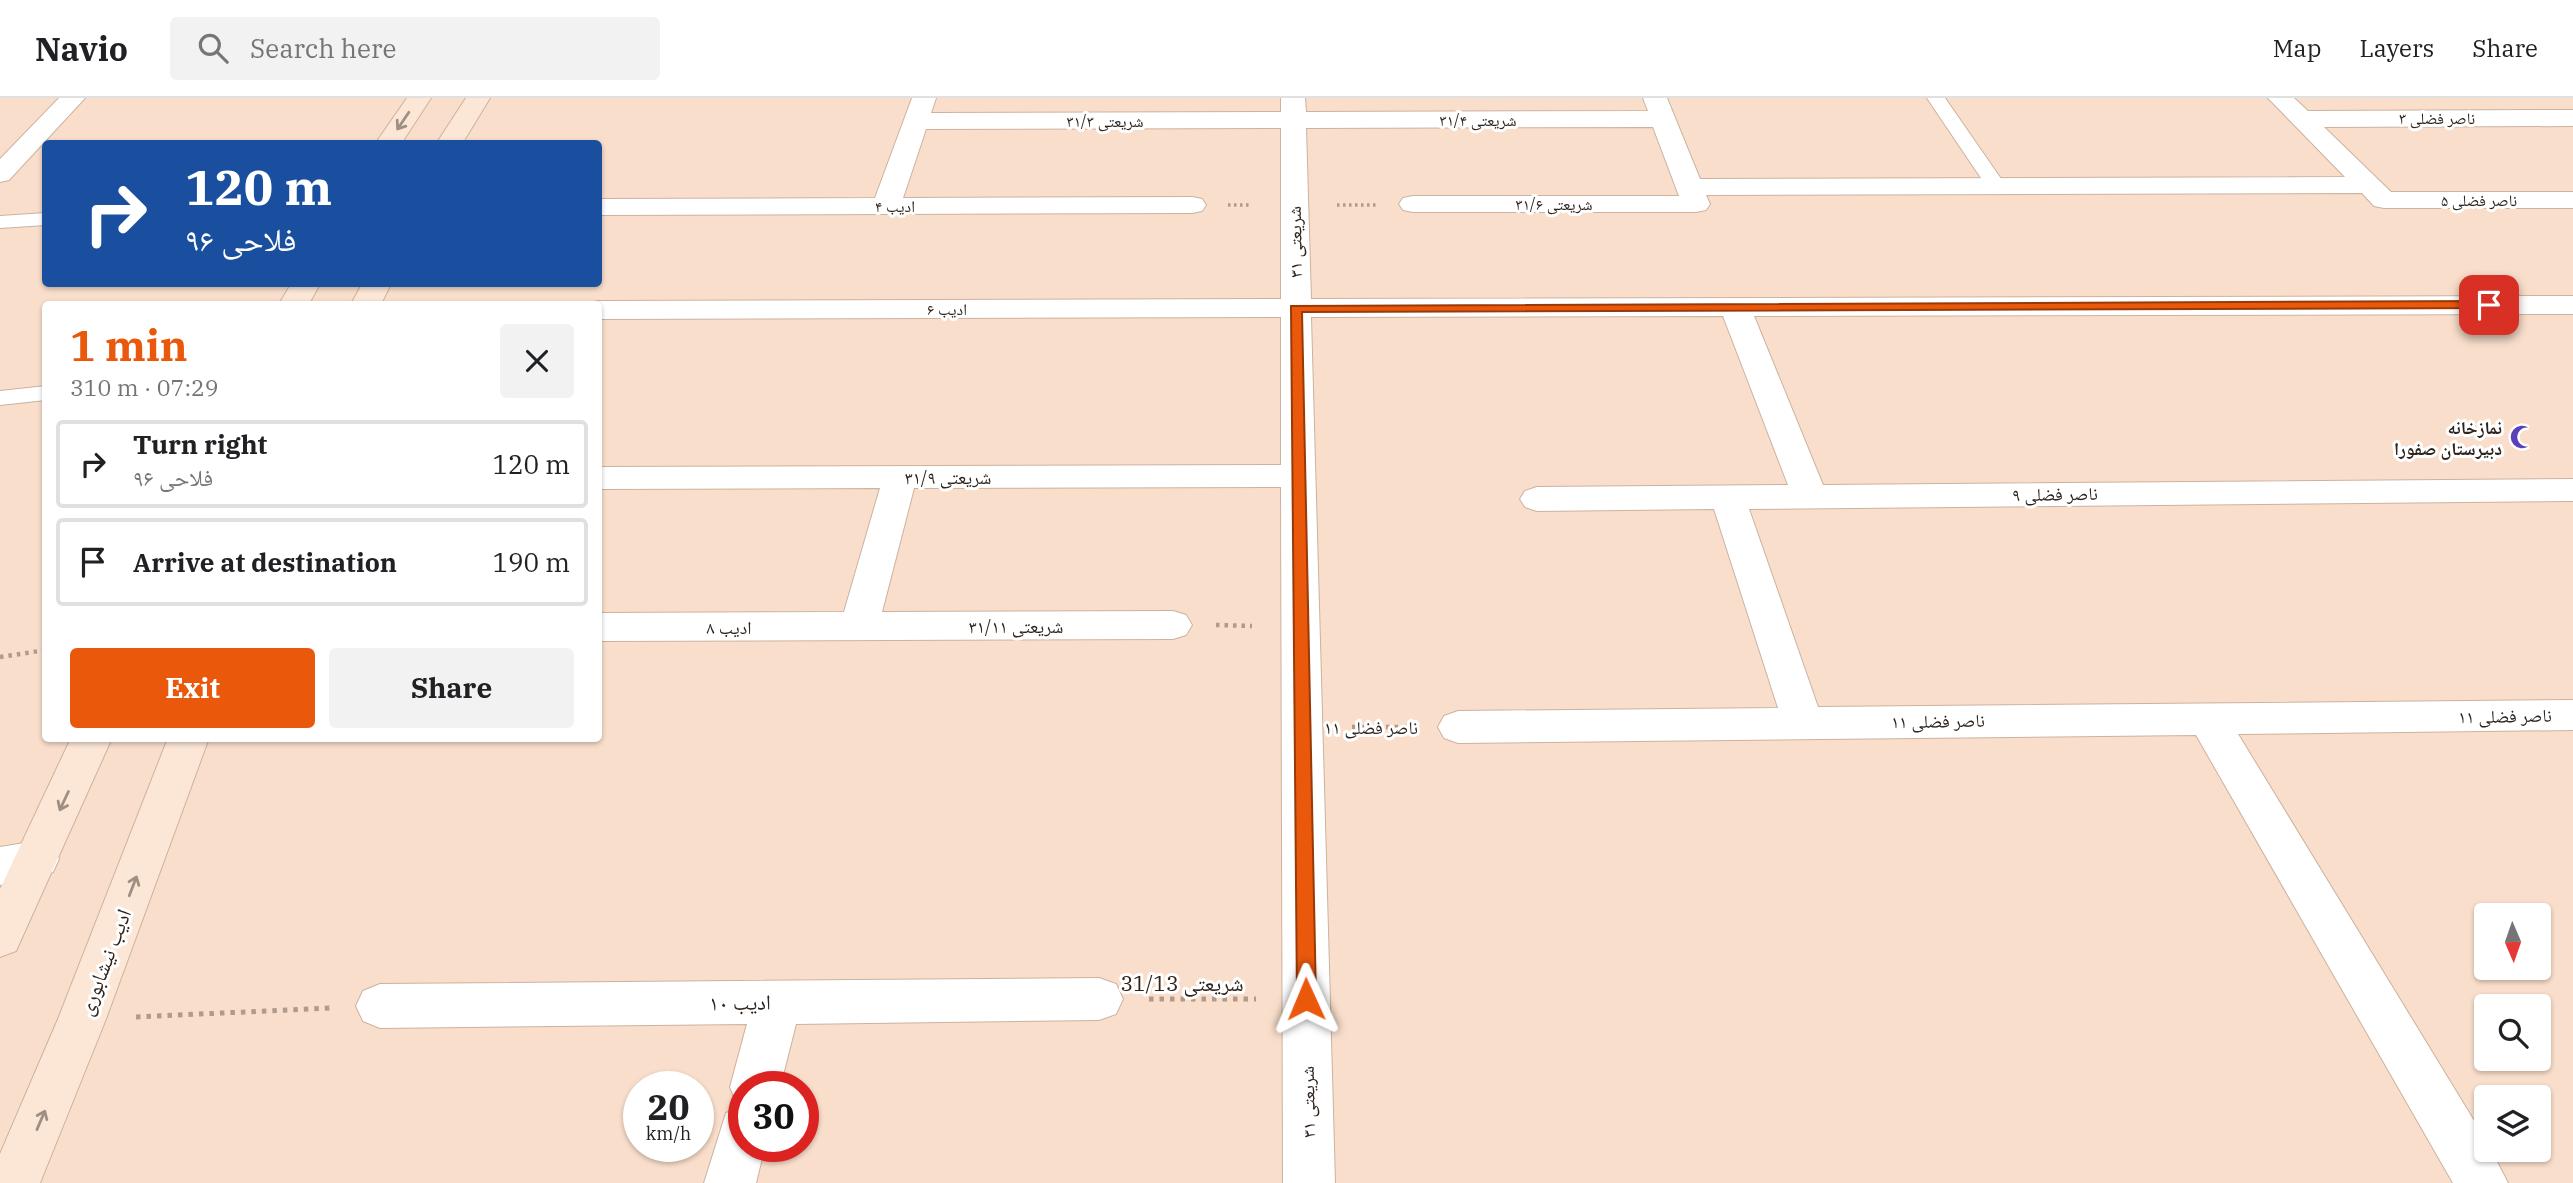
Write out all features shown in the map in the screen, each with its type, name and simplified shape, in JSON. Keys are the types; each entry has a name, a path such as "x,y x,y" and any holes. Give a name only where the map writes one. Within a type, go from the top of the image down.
{"main road":[{"path":"391,140 419,98"},
{"path":"452,140 478,98"},
{"path":"0,937 19,862 90,742"},
{"name":"ادیب نیشابوری","path":"14,1183 82,1019 187,742"}],"street":[{"path":"0,174 73,98"},
{"path":"2280,98 2377,192"},
{"name":"شریعتی ۳۱/۴","path":"1293,109 1659,109"},
{"name":"شریعتی ۳۱/۳","path":"920,110 1293,109"},
{"name":"شریعتی ۳۱","path":"1293,109 1309,1183"},
{"path":"1659,109 1692,195"},
{"path":"886,206 920,110"},
{"name":"ناصر فضلی ۳","path":"2301,119 2573,118"},
{"path":"0,143 31,141"},
{"name":"ناصر فضلی ۵","path":"1996,186 2377,192 2573,200"},
{"name":"شریعتی ۳۱/۶","path":"1413,204 1996,186"},
{"name":"ادیب ۴","path":"602,207 1192,205"},
{"name":"ادیب ۶","path":"602,310 2573,305"},
{"path":"1735,307 1810,497"},
{"name":"شریعتی ۳۱/۹","path":"602,478 1298,476"},
{"path":"859,626 900,477"},
{"name":"ناصر فضلی ۹","path":"1537,499 2573,490"},
{"path":"1728,497 1804,722"},
{"name":"شریعتی ۳۱/۱۱","path":"859,626 1173,625"},
{"name":"ادیب ۸","path":"602,627 859,626"},
{"name":"ناصر فضلی ۱۱","path":"1458,727 2573,715"},
{"path":"2208,719 2482,1183"},
{"name":"ادیب ۱۰","path":"380,1006 1099,999"},
{"path":"759,1071 777,1002"},
{"path":"730,1183 736,1162"}],"lane":[{"path":"1936,98 1996,186"},
{"path":"0,222 42,219"},
{"path":"0,398 42,393"}],"path":[{"path":"1173,625 1301,626"},
{"path":"0,657 42,651"},
{"name":"ناصر فضلی ۱۱","path":"1302,727 1458,727"},
{"name":"شریعتی 31/13","path":"1099,999 1306,999"},
{"path":"82,1019 380,1006"}],"place":[{"name":"نمازخانه دبیرستان صفورا","path":"2522,437"}],"route":[{"path":"1306,999 1296,309 2489,305"}]}
